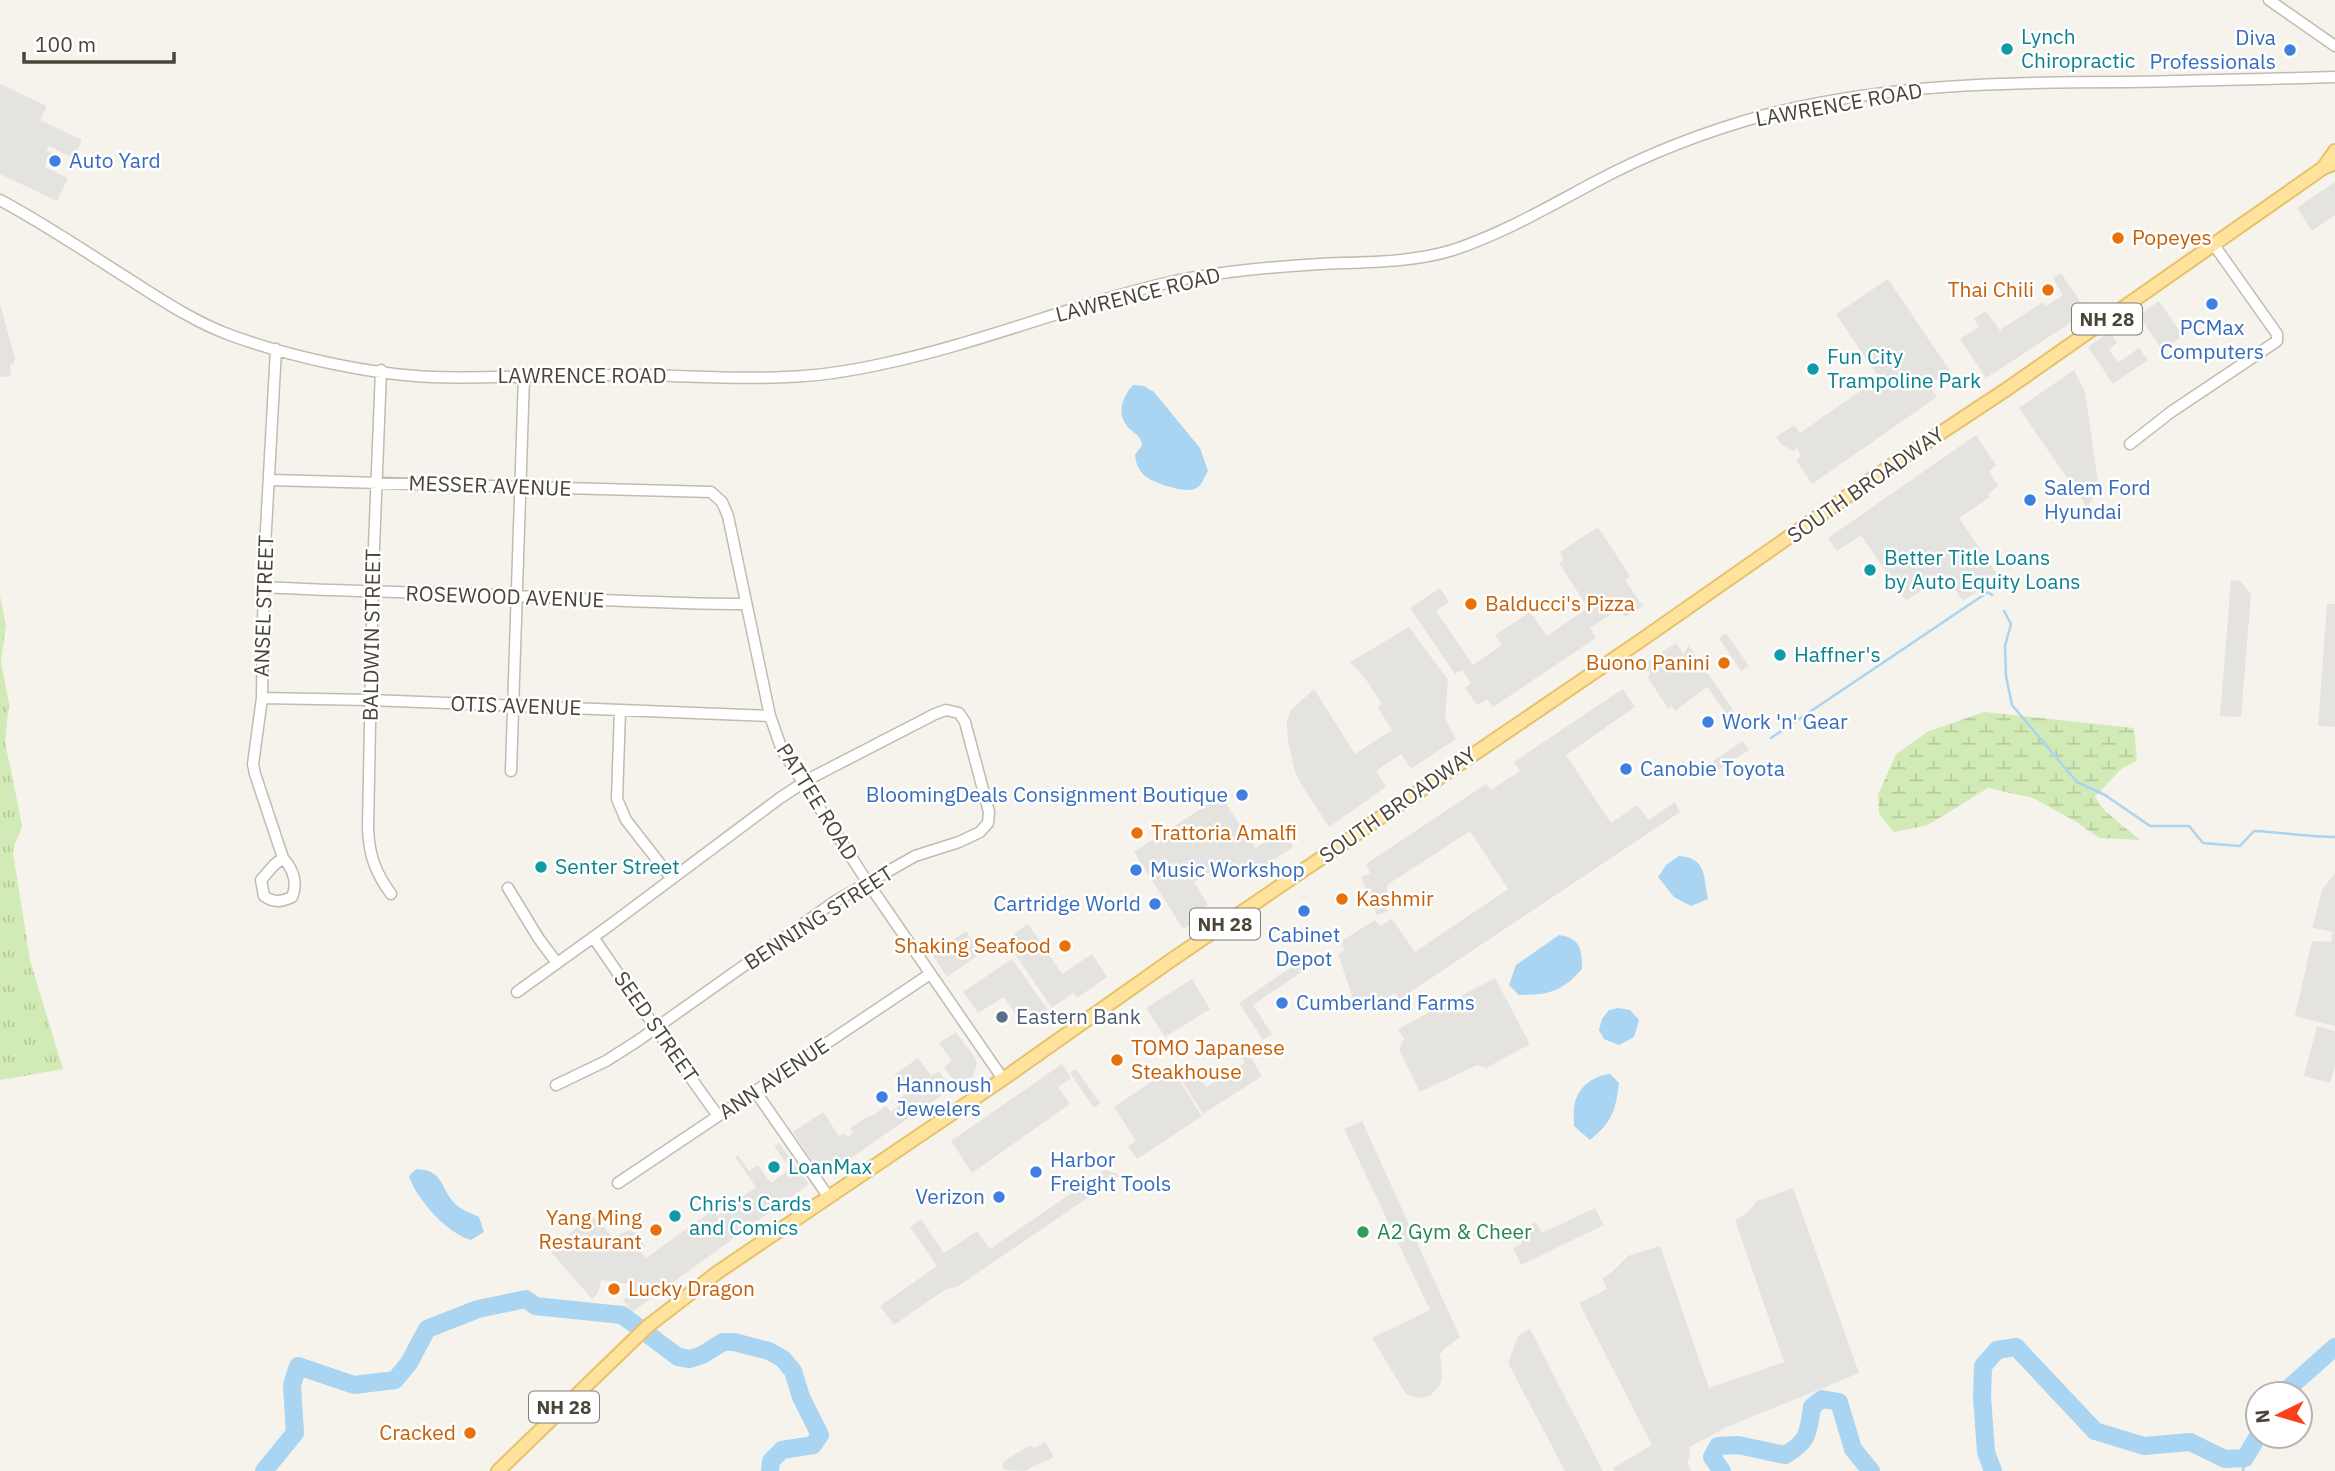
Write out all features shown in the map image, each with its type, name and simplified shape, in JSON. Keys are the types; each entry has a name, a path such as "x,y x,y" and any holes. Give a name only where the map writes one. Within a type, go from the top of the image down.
{"main road":[{"name":"SOUTH BROADWAY","path":"498,1471 630,1342 718,1272 1003,1079 1170,961 2329,166 2335,151"}],"street":[{"path":"2269,0 2335,46"},
{"name":"LAWRENCE ROAD","path":"0,200 188,317 232,336 337,364 433,377 628,374 781,378 817,375 921,355 1132,292 1201,276 1398,259 1445,252 1489,237 1533,217 1614,172 1698,136 1767,115 1859,97 2022,82 2335,77"},
{"path":"2130,444 2171,412 2277,341 2277,334 2214,245"},
{"name":"ANSEL STREET","path":"276,349 264,587 262,698 254,769 283,858 292,872 296,888 292,897 271,901 264,896 261,880 283,858"},
{"name":"BALDWIN STREET","path":"381,370 370,700 369,847 373,865 391,894"},
{"path":"511,771 524,376"},
{"name":"MESSER AVENUE","path":"270,480 711,492"},
{"name":"PATTEE ROAD","path":"711,492 722,502 727,516 770,716 782,750 868,883 1003,1079"},
{"name":"ROSEWOOD AVENUE","path":"264,587 568,600 746,604"},
{"name":"OTIS AVENUE","path":"262,698 770,716"},
{"path":"620,710 617,799 626,820 672,879"},
{"name":"BENNING STREET","path":"556,1085 606,1061 834,902 915,856 959,842 980,832 988,824 987,800 969,732 959,713 946,710 803,783"},
{"path":"517,992 803,783"},
{"path":"509,888 539,939 557,963"},
{"name":"SEED STREET","path":"593,937 718,1116"},
{"name":"ANN AVENUE","path":"618,1183 930,974"},
{"path":"755,1091 828,1196"}],"green space":[{"path":"0,596 6,625 1,662 9,704 5,742 22,825 13,853 30,960 63,1069 0,1080"},
{"path":"1984,712 2134,728 2137,761 2121,769 2095,797 2105,811 2140,840 2099,838 2033,798 1988,788 1928,825 1894,832 1879,814 1878,795 1896,754 1927,732"}],"shaded area":[{"path":"0,84 47,106 40,120 82,140 74,158 49,146 46,150 52,153 45,167 68,178 57,201 0,174"},
{"path":"2335,182 2335,215 2312,231 2297,208"},
{"path":"2061,273 2087,312 1986,378 1960,339 1979,327 1974,319 1986,311 2001,332 2043,302 2046,306 2063,295 2053,278"},
{"path":"1888,279 1950,371 1929,385 1937,397 1812,484 1796,460 1801,456 1797,448 1793,451 1782,445 1776,437 1794,425 1800,433 1879,378 1836,314"},
{"path":"2159,301 2183,336 2162,350 2139,315"},
{"path":"0,304 15,358 10,365 11,376 0,377"},
{"path":"2110,332 2117,343 2109,349 2118,363 2139,348 2148,360 2113,384 2088,347"},
{"path":"2074,370 2085,392 2099,489 2087,507 2019,408"},
{"path":"1976,435 1996,465 1989,471 1998,486 1988,494 1990,497 1959,518 1999,577 1963,601 1945,575 1906,601 1861,535 1837,551 1828,538"},
{"path":"1598,527 1630,576 1625,580 1643,606 1625,617 1619,609 1590,628 1596,638 1493,707 1487,699 1477,705 1465,688 1471,683 1462,670 1455,674 1410,608 1440,588 1449,602 1436,611 1473,665 1502,645 1495,635 1530,612 1547,636 1588,608 1559,563 1564,560 1560,552"},
{"path":"2231,580 2240,581 2251,594 2241,717 2220,716"},
{"path":"2327,604 2335,604 2335,727 2318,726"},
{"path":"1409,627 1448,680 1445,719 1456,739 1411,769 1401,754 1376,771 1386,787 1329,827 1294,769 1288,741 1287,721 1291,710 1314,689 1355,754 1392,730 1378,708 1382,704 1365,678 1350,662"},
{"path":"1726,633 1749,666 1741,671 1719,638"},
{"path":"1676,643 1684,655 1688,645 1734,711 1731,720 1707,687 1675,711 1671,705 1669,710 1648,678 1650,673 1644,664"},
{"path":"1623,689 1635,707 1566,755 1611,823 1637,805 1649,820 1675,802 1680,812 1400,999 1395,993 1372,1008 1367,1000 1354,1002 1338,954 1345,950 1340,942 1375,920 1380,926 1392,919 1415,952 1508,889 1470,831 1387,885 1387,912 1377,915 1361,877 1370,873 1366,864 1486,784 1491,790 1520,771 1514,762"},
{"path":"1743,741 1749,750 1718,770 1713,761"},
{"path":"1221,796 1255,848 1283,831 1293,847 1244,879 1239,871 1232,876 1224,863 1194,882 1208,905 1201,910 1204,916 1183,929 1134,852"},
{"path":"2335,873 2335,1026 2295,1016 2312,941 2331,942 2333,932 2313,928 2313,925 2322,890"},
{"path":"1028,924 1062,974 1092,954 1107,977 1077,998 1073,993 1052,1008 1013,951 1019,947 1013,943 1014,934"},
{"path":"966,931 981,953 947,977 932,954"},
{"path":"1012,959 1050,1013 1044,1018 1023,1025 1004,997 978,1013 963,992"},
{"path":"1300,961 1306,969 1253,1005 1272,1034 1263,1040 1239,1003"},
{"path":"1495,978 1530,1044 1486,1068 1477,1065 1420,1092 1399,1049 1404,1039 1398,1029"},
{"path":"1192,979 1210,1009 1165,1037 1146,1008"},
{"path":"2317,1026 2335,1031 2335,1065 2330,1083 2304,1076"},
{"path":"956,1032 977,1064 973,1076 957,1086 944,1067 952,1061 939,1043"},
{"path":"1234,1045 1243,1045 1262,1076 1203,1114 1179,1076 1199,1076 1206,1087 1245,1063"},
{"path":"918,1058 931,1076 939,1071 951,1089 823,1177 793,1132 823,1112 839,1136 844,1133 848,1137 853,1133 850,1128 886,1106 891,1112 899,1106 896,1101 907,1093 894,1075"},
{"path":"1062,1064 1071,1078 1058,1087 1070,1104 972,1173 951,1141"},
{"path":"1169,1065 1202,1116 1137,1159 1128,1146 1136,1141 1114,1107 1160,1076 1158,1072"},
{"path":"1076,1069 1100,1103 1094,1108 1070,1073"},
{"path":"1362,1121 1460,1337 1440,1355 1440,1385 1431,1395 1423,1398 1406,1394 1372,1338 1430,1310 1344,1129"},
{"path":"779,1143 809,1184 632,1312 622,1298 626,1299 629,1284 601,1280 598,1293 592,1299 550,1251 591,1215 613,1237 630,1230 635,1232 645,1247 641,1251 646,1258 713,1210 717,1216 756,1187 735,1157 738,1155 749,1171 758,1165 771,1183 790,1169 774,1146"},
{"path":"1105,1170 1121,1175 957,1287 946,1289 894,1325 880,1306 937,1266 910,1227 921,1219 944,1253 977,1231 990,1249"},
{"path":"1793,1188 1859,1373 1727,1427 1689,1447 1690,1456 1687,1462 1691,1471 1614,1471 1613,1468 1652,1445 1579,1303 1607,1289 1602,1278 1628,1256 1660,1246 1709,1388 1784,1362 1735,1220 1746,1214 1757,1201"},
{"path":"1595,1208 1604,1225 1521,1265 1513,1248 1522,1244 1517,1232 1536,1222 1542,1233"},
{"path":"1530,1329 1603,1471 1565,1471 1508,1363 1518,1336"},
{"path":"1045,1442 1054,1457 1024,1471 1004,1470 1002,1464 1006,1460 1030,1445 1034,1448"}],"water":[{"path":"1133,385 1144,386 1154,392 1200,448 1208,471 1197,488 1183,490 1169,487 1149,479 1139,469 1135,455 1142,445 1141,441 1127,426 1122,413 1124,398"},
{"path":"1679,856 1688,857 1699,864 1708,899 1691,906 1674,897 1658,877 1666,865"},
{"path":"1559,935 1572,939 1579,946 1582,969 1568,983 1554,991 1519,995 1509,985 1516,965"},
{"path":"1609,1010 1630,1010 1639,1020 1634,1037 1619,1045 1604,1039 1599,1030 1602,1019"},
{"path":"1610,1074 1619,1083 1614,1109 1604,1127 1590,1140 1574,1126 1575,1102 1588,1082"},
{"path":"416,1169 433,1173 453,1201 479,1217 484,1232 471,1240 443,1223 418,1195 413,1185 409,1176"}],"waterway":[{"path":"1771,738 1988,592 1992,595"},
{"path":"2004,611 2011,624 2005,646 2006,676 2012,705 2077,782 2105,795 2150,826 2189,826 2203,843 2240,846 2254,831 2335,837"},
{"path":"264,1471 295,1433 292,1385 298,1366 354,1385 395,1380 409,1363 427,1329 478,1309 526,1299 535,1306 622,1315 678,1357 690,1359 723,1342 734,1342 769,1351 783,1359 793,1371 801,1397 820,1435 813,1445 782,1450 771,1461 770,1471"},
{"path":"1993,1471 1986,1452 1983,1366 1997,1350 2016,1347 2095,1431 2144,1446 2190,1442 2225,1459 2245,1458 2250,1450"},
{"path":"2298,1380 2335,1347"},
{"path":"1722,1471 1712,1457 1718,1446 1738,1445 1785,1455 1793,1450 1806,1436 1812,1407 1822,1399 1839,1402 1853,1449 1871,1471"},
{"path":"2243,1471 2245,1458"}],"place":[{"name":"Lynch Chiropractic","path":"2007,49"},
{"name":"Diva Professionals","path":"2290,50"},
{"name":"Auto Yard","path":"55,161"},
{"name":"Popeyes","path":"2118,238"},
{"name":"Thai Chili","path":"2048,290"},
{"name":"PCMax Computers","path":"2212,304"},
{"name":"Fun City Trampoline Park","path":"1813,369"},
{"name":"Salem Ford Hyundai","path":"2030,500"},
{"name":"Better Title Loans by Auto Equity Loans","path":"1870,570"},
{"name":"Balducci's Pizza","path":"1471,604"},
{"name":"Haffner's","path":"1780,655"},
{"name":"Buono Panini","path":"1724,663"},
{"name":"Work 'n' Gear","path":"1708,722"},
{"name":"Canobie Toyota","path":"1626,769"},
{"name":"BloomingDeals Consignment Boutique","path":"1242,795"},
{"name":"Trattoria Amalfi","path":"1137,833"},
{"name":"Senter Street","path":"541,867"},
{"name":"Music Workshop","path":"1136,870"},
{"name":"Kashmir","path":"1342,899"},
{"name":"Cartridge World","path":"1155,904"},
{"name":"Cabinet Depot","path":"1304,911"},
{"name":"Shaking Seafood","path":"1065,946"},
{"name":"Cumberland Farms","path":"1282,1003"},
{"name":"Eastern Bank","path":"1002,1017"},
{"name":"TOMO Japanese Steakhouse","path":"1117,1060"},
{"name":"Hannoush Jewelers","path":"882,1097"},
{"name":"LoanMax","path":"774,1167"},
{"name":"Harbor Freight Tools","path":"1036,1172"},
{"name":"Verizon","path":"999,1197"},
{"name":"Chris's Cards and Comics","path":"675,1216"},
{"name":"Yang Ming Restaurant","path":"656,1230"},
{"name":"A2 Gym & Cheer","path":"1363,1232"},
{"name":"Lucky Dragon","path":"614,1289"},
{"name":"Cracked","path":"470,1433"}]}
